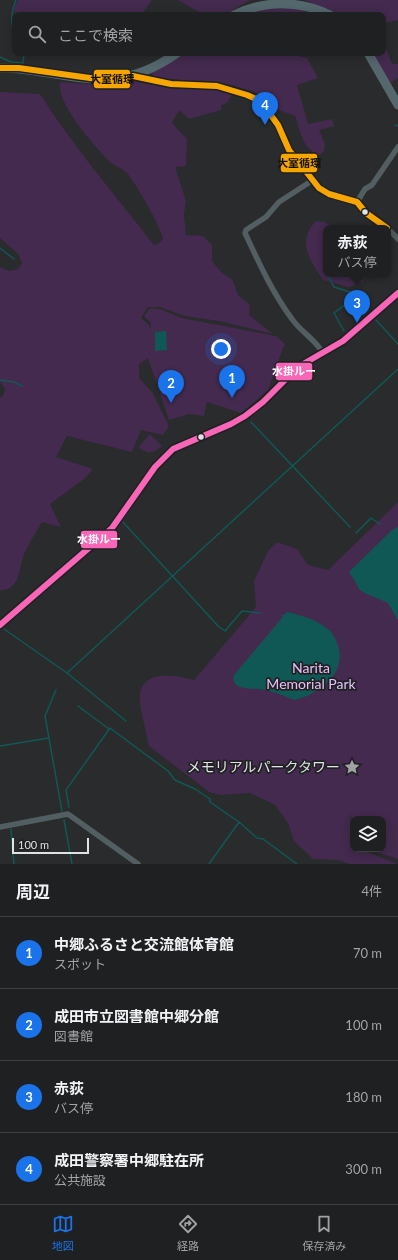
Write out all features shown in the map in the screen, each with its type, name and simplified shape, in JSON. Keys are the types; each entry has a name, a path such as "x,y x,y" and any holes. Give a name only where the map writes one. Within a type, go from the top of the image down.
{"main road":[{"path":"241,12 256,6 283,1 316,7 325,12"},
{"path":"0,68 19,68 99,80 118,79 144,72 173,56"},
{"path":"370,56 398,105"}],"street":[{"path":"132,76 171,84 217,86 247,94 256,99 270,114 278,126 289,150 319,188 330,194 357,202 366,213 384,225"},
{"path":"357,202 362,193 372,185 398,147"},
{"path":"313,180 279,202 266,217 246,230 245,233 269,285 281,305 294,322 318,345 322,353"},
{"path":"391,231 398,239"},
{"path":"0,625 112,528 153,468 165,455 173,449 231,424 245,416 263,402 298,367 343,341 398,293"},
{"path":"0,827 68,814 138,864"}],"green space":[{"path":"18,0 152,0 144,12 14,12 14,8"},
{"path":"178,0 251,0 230,12 200,12"},
{"path":"304,0 398,0 398,20 386,23 386,12 334,12"},
{"path":"289,6 308,12 255,12 271,7"},
{"path":"386,49 392,64 398,64 398,78 390,83 375,56 386,56"},
{"path":"180,56 298,56 307,58 318,78 297,85 308,124 332,119 334,126 319,130 325,144 324,152 319,155 309,149 303,139 295,116 276,109 265,97 253,91 231,85 151,77 153,72"},
{"path":"133,81 169,88 216,89 232,94 227,103 221,105 221,110 189,119 179,110 172,123 187,139 186,166 175,167 186,201 184,214 186,235 203,236 212,245 212,261 222,273 232,279 238,295 250,305 249,315 273,334 219,321 184,316 160,307 148,307 141,318 149,325 150,330 151,323 144,316 150,308 160,309 182,318 276,336 285,344 268,390 241,413 207,402 204,416 189,414 169,420 148,358 139,364 139,378 152,392 169,426 163,435 141,430 132,452 67,436 56,457 93,469 84,479 50,504 61,527 42,522 25,552 16,582 7,589 0,590 0,397 3,396 5,389 0,382 0,267 9,271 18,269 22,263 18,254 0,238 0,92 40,94 81,152 154,245 161,242 163,238 142,195 127,173 109,161 77,124 60,91 60,82 109,86"},
{"path":"316,221 325,222 330,225 323,225 323,277 366,277 363,282 349,287 323,280 307,251 306,243 310,228"},
{"path":"150,434 162,446 154,451 146,452 140,449 139,446"},
{"name":"Narita Memorial Park","path":"398,502 398,859 377,852 386,852 386,816 350,816 349,812 350,852 367,852 398,864 349,864 339,860 313,859 294,841 288,823 275,805 250,793 220,795 209,792 149,746 141,711 140,693 143,685 148,680 162,676 194,680 256,607 254,581 268,551 277,542 297,549 308,565 328,570"}],"water":[{"path":"166,331 167,350 155,351 155,332"},
{"path":"398,527 397,619 388,603 361,591 349,572 392,530"},
{"path":"287,612 304,616 325,626 335,638 340,657 337,670 333,676 318,690 307,696 294,700 268,691 241,687 235,684 234,675"}],"waterway":[{"path":"12,12 16,0"},
{"path":"12,16 12,24"},
{"path":"0,57 11,62 23,63 24,56"},
{"path":"0,248 14,259"},
{"path":"329,277 334,287 353,293 355,300 347,303 334,313 344,331"},
{"path":"376,320 398,344"},
{"path":"67,673 398,369"},
{"path":"0,380 14,382 22,386"},
{"path":"251,422 350,527"},
{"path":"356,533 371,518 380,524"},
{"path":"123,522 219,627 225,631 242,611 260,613"},
{"path":"4,629 67,673 126,721"},
{"path":"56,690 45,716 62,811"},
{"path":"78,706 109,729"},
{"path":"69,807 66,790 110,728 168,771 175,780 195,789 210,799 210,802 239,822 257,838 263,839 297,864"},
{"path":"0,746 49,738"},
{"path":"64,820 72,864"},
{"path":"209,864 239,822"},
{"path":"11,829 14,864"}],"transit line":[{"name":"大室循環","path":"0,68 19,68 104,80 133,76 171,84 217,86 247,95 256,99 270,114 278,125 289,150 319,188 329,194 357,202 366,213 383,225"},
{"name":"水掛ルー","path":"0,625 112,528 155,467 173,449 231,424 245,416 263,402 298,367 343,341 398,293"}],"place":[{"name":"成田警察署中郷駐在所","path":"265,125"},
{"name":"赤荻","path":"357,323"},
{"name":"中郷ふるさと交流館体育館","path":"232,398"},
{"name":"成田市立図書館中郷分館","path":"171,403"},
{"name":"メモリアルパークタワー","path":"352,767"}]}
